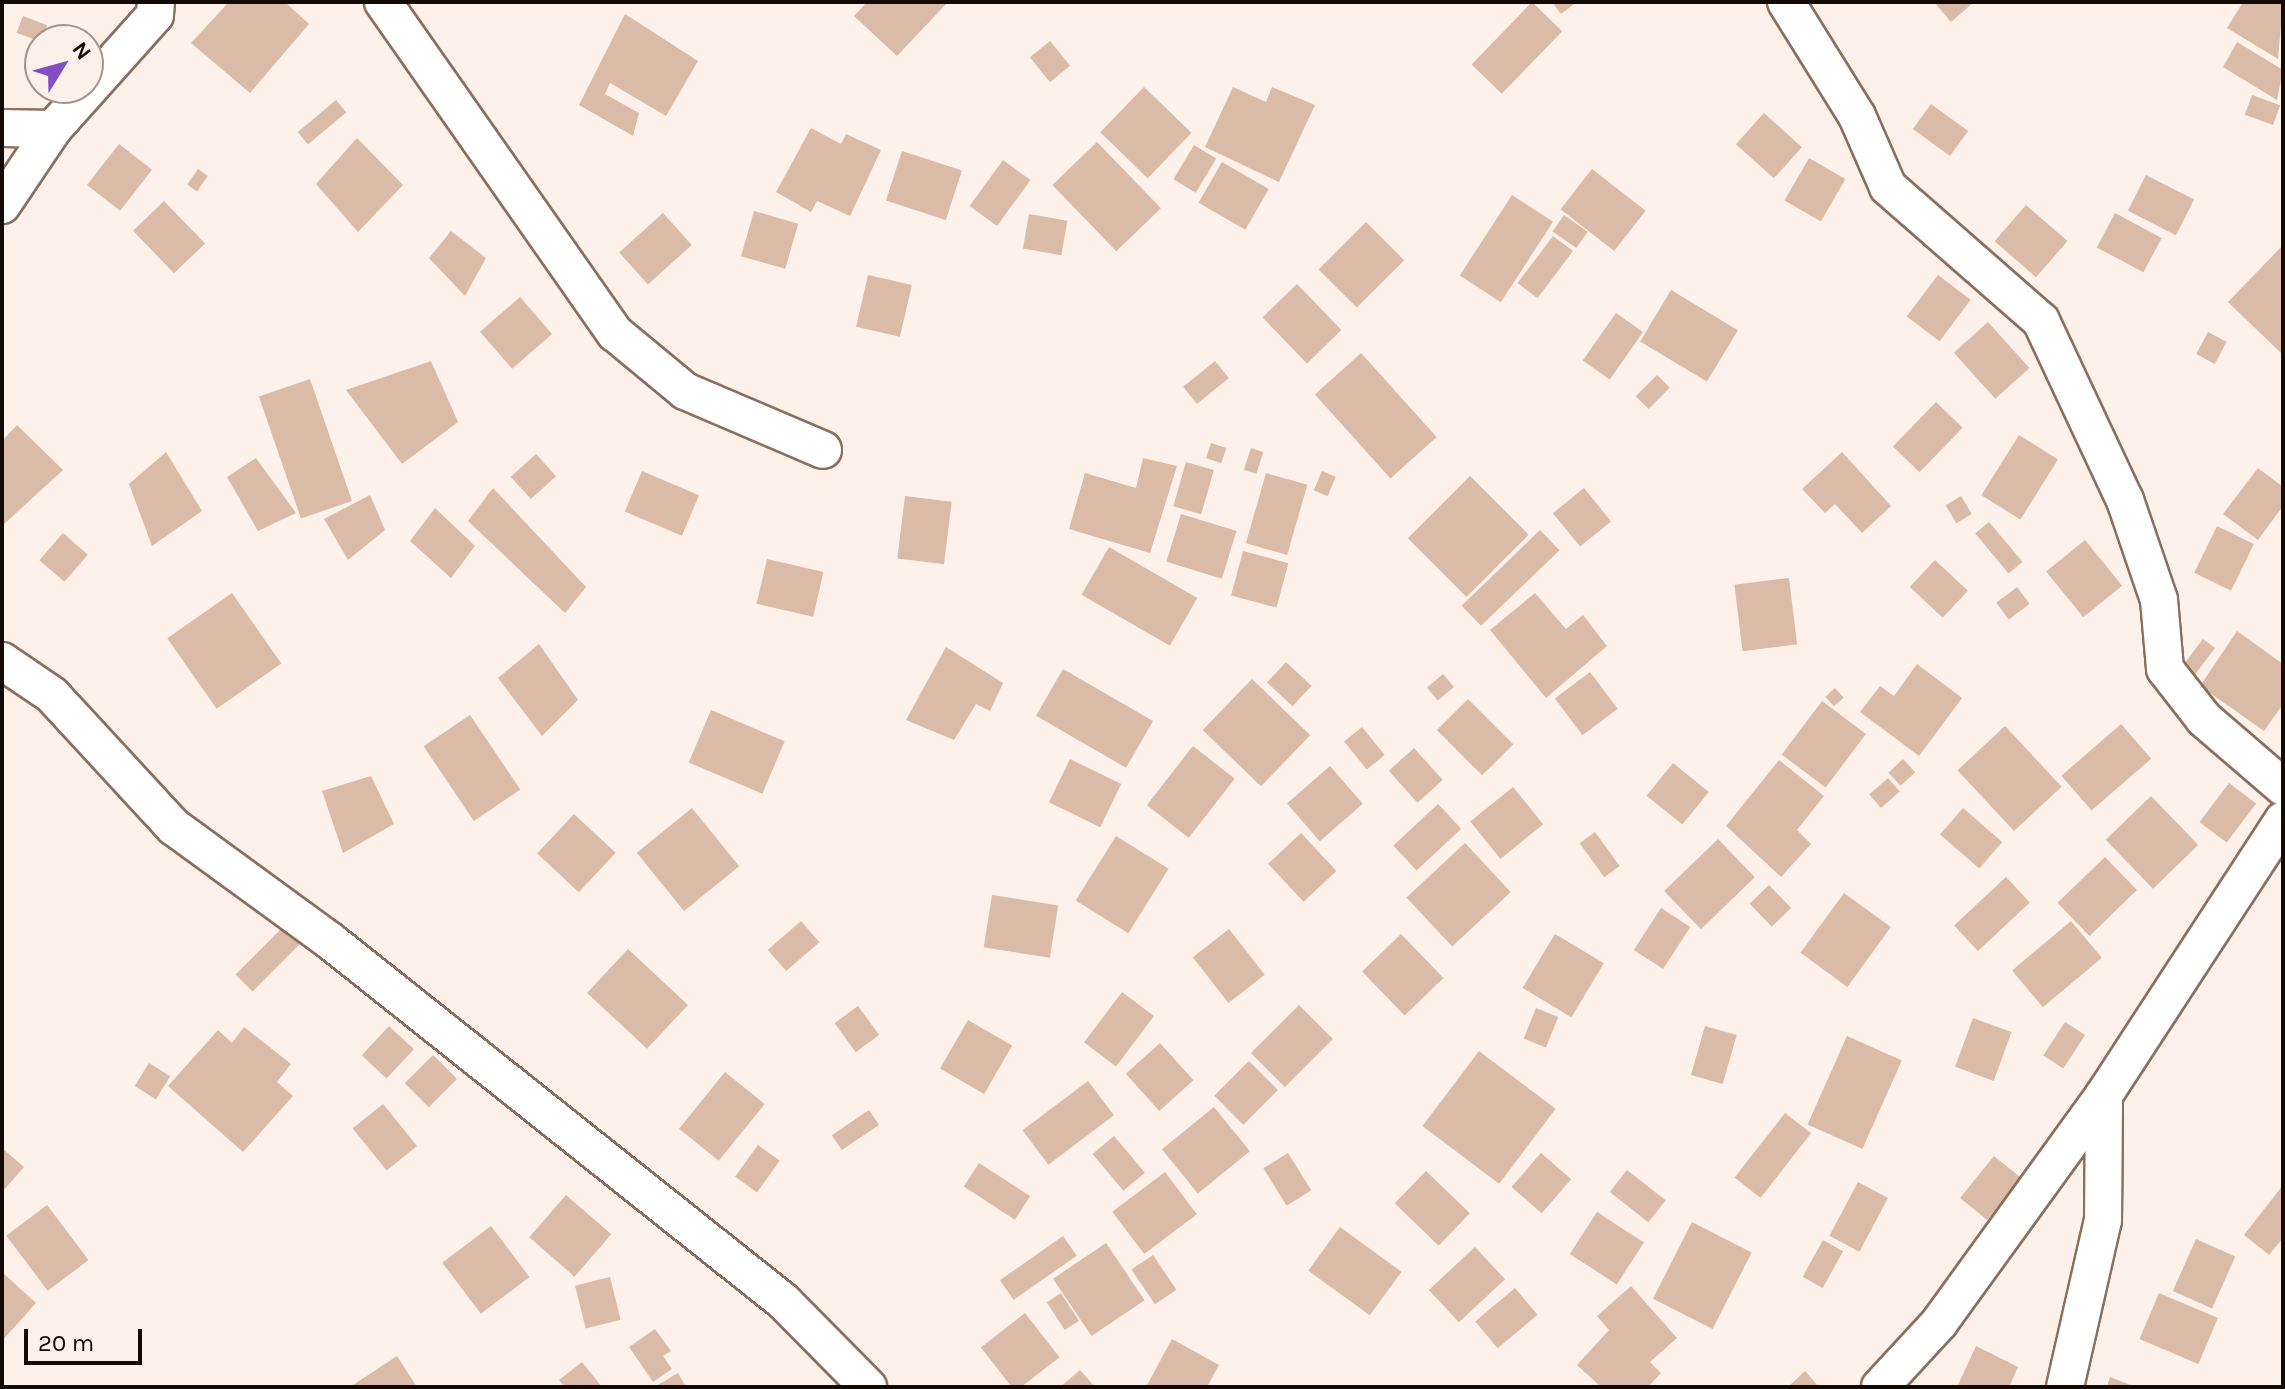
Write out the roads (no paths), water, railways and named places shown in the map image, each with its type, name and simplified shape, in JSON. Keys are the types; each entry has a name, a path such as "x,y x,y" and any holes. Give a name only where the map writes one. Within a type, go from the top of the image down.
{"street":[{"path":"383,2 615,333 685,391 823,450"},
{"path":"1786,2 1857,116 1888,187 2041,321 2125,500 2159,600 2165,669 2204,719 2283,787"},
{"path":"2,205 53,129 161,6"},
{"path":"2,128 53,129"},
{"path":"2,661 52,695 174,827 329,940 783,1301 868,1387"},
{"path":"1880,1387 1939,1323 2104,1095 2283,820"},
{"path":"2065,1387 2103,1220 2104,1095"}]}
